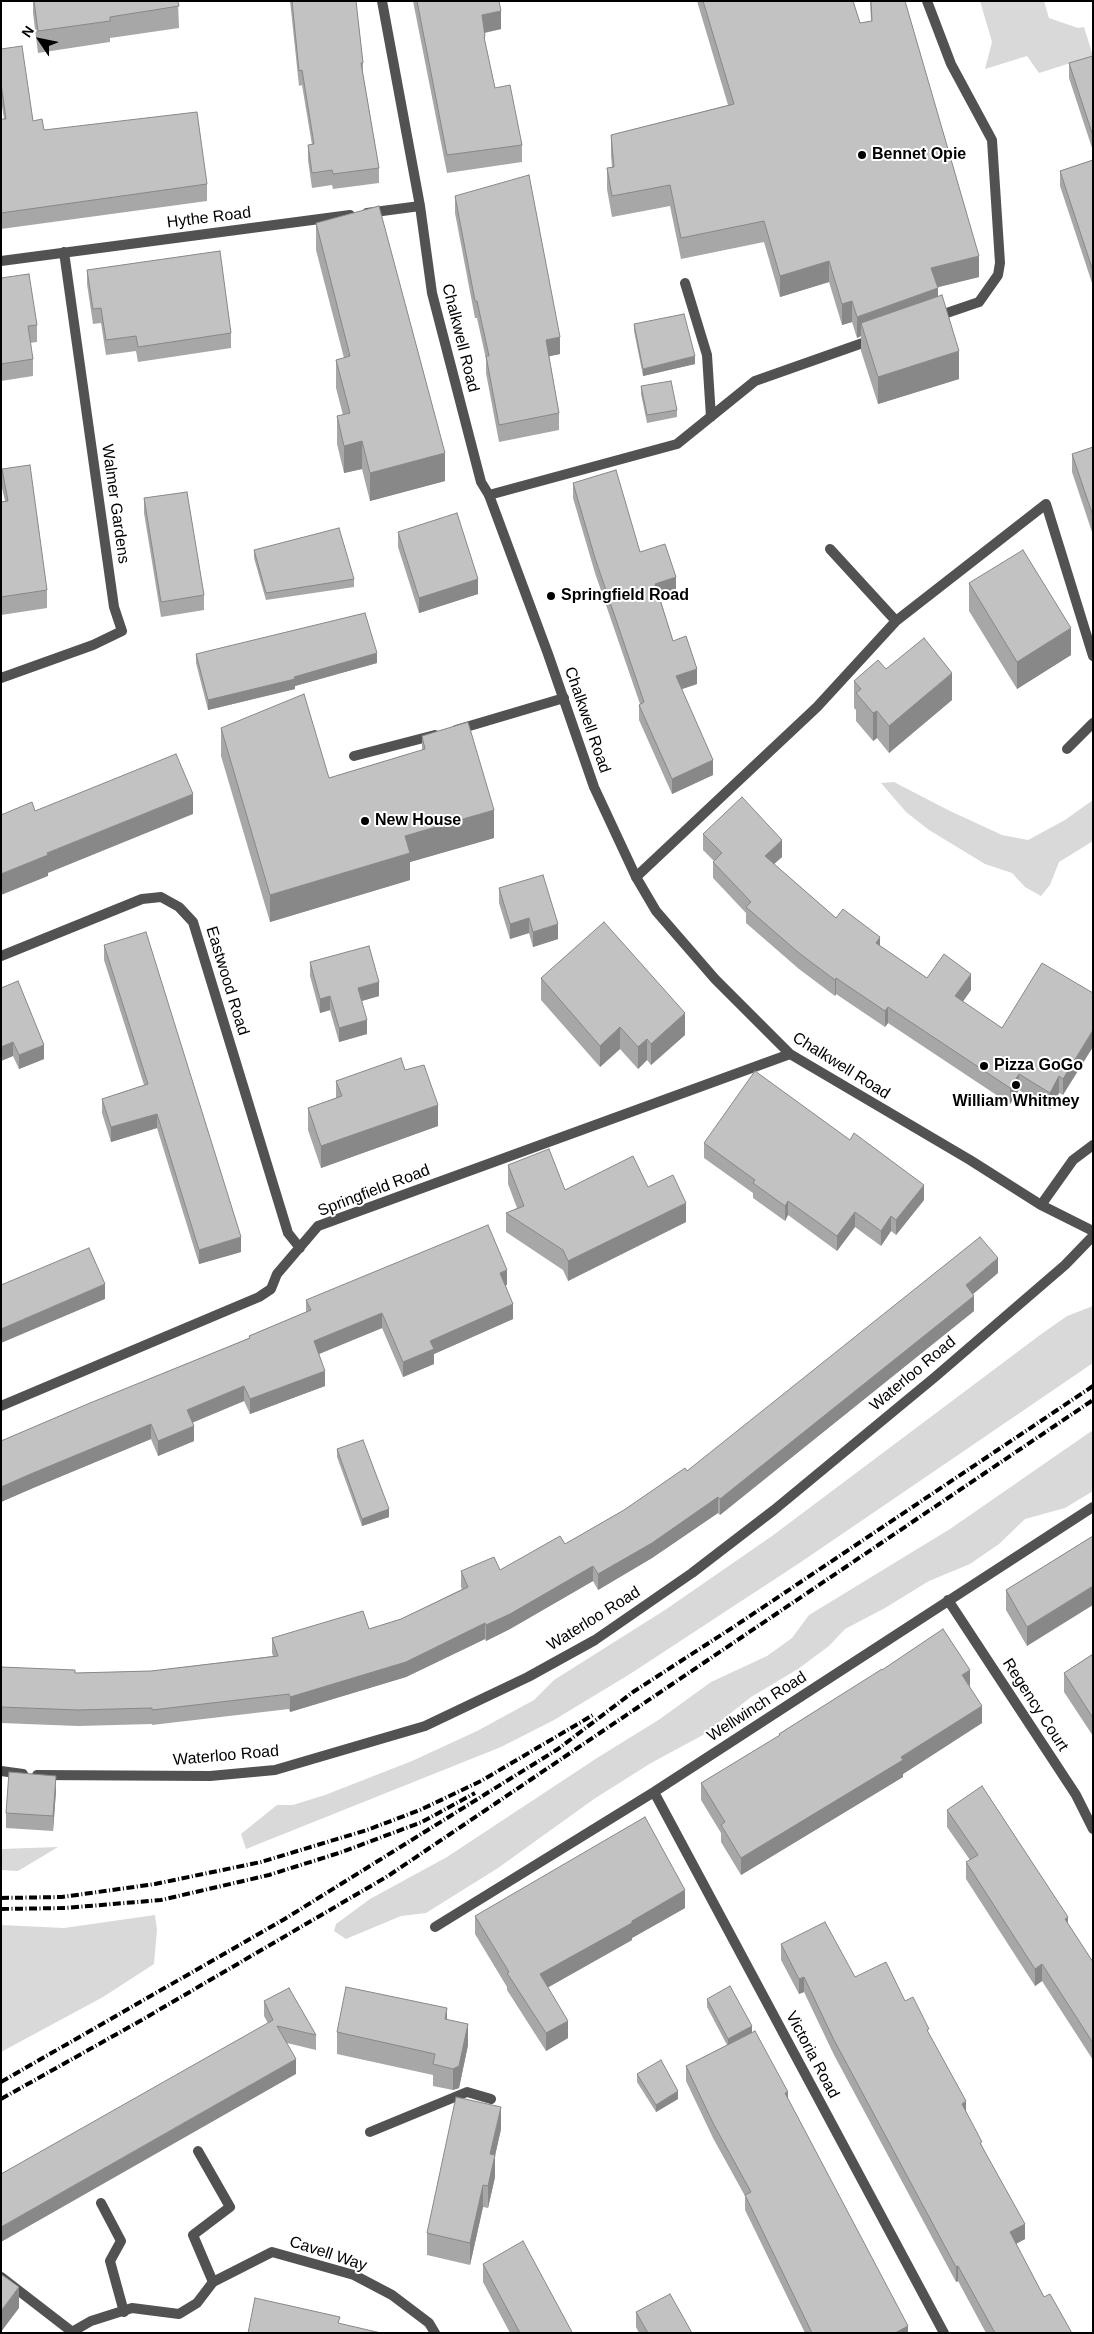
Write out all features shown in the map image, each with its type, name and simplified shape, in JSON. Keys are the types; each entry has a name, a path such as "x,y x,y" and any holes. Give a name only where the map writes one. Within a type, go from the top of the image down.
{"street":[{"name":"Chalkwell Road","path":"382,1 420,206 432,293 481,482 489,495 564,698 594,787 636,876 656,911 715,979 790,1054 970,1160 1040,1205 1093,1231"},
{"path":"923,322 979,302 998,275 1000,263 992,140 951,64 926,1"},
{"name":"Hythe Road","path":"1,261 420,206"},
{"name":"Walmer Gardens","path":"1,678 93,645 122,632 114,607 64,252"},
{"path":"685,282 707,355 711,417"},
{"path":"489,495 677,444 755,381 886,335"},
{"path":"636,876 817,707 896,620 1046,504 1093,656"},
{"path":"830,549 896,620"},
{"path":"354,756 455,730 564,698"},
{"path":"1067,749 1093,723"},
{"name":"Eastwood Road","path":"1,956 142,899 161,897 179,907 193,922 288,1233 300,1248"},
{"name":"Springfield Road","path":"1,1406 259,1298 271,1289 277,1274 318,1226 790,1054"},
{"path":"1040,1205 1074,1160 1093,1145"},
{"name":"Waterloo Road","path":"1,1771 34,1775 139,1777 210,1776 275,1770 425,1726 528,1677 594,1640 692,1573 774,1510 935,1377 1065,1264 1093,1236"},
{"name":"Wellwinch Road","path":"435,1927 654,1792 1093,1507"},
{"name":"Regency Court","path":"948,1600 1070,1787 1093,1829"},
{"name":"Victoria Road","path":"654,1792 944,2333"},
{"path":"370,2132 467,2092 491,2099"},
{"path":"198,2151 230,2207 193,2235 213,2282"},
{"path":"101,2203 121,2241 110,2261 124,2312"},
{"name":"Cavell Way","path":"71,2332 90,2321 132,2308 178,2314 197,2303 213,2282 272,2252 354,2275 392,2295 429,2323 435,2333"},
{"path":"1,2277 71,2332"}],"shaded area":[{"path":"980,1 1044,1 1049,18 1078,28 1084,27 1093,56 1039,73 1027,56 985,69 992,42"},
{"path":"894,782 1002,835 1028,840 1065,820 1093,800 1093,841 1059,862 1050,885 1041,896 1025,887 1012,873 985,864 929,830 906,812 881,783"},
{"path":"1093,1306 1093,1363 801,1562 630,1674 554,1720 501,1747 246,1849 241,1834 277,1805 293,1805 325,1795 412,1761 477,1731 534,1700 554,1680 665,1610 772,1536 1040,1335 1067,1316"},
{"path":"1093,1430 1093,1491 1065,1508 1025,1519 999,1544 970,1564 929,1581 885,1608 845,1629 829,1646 798,1669 751,1697 703,1735 651,1763 594,1799 498,1868 426,1913 401,1916 346,1939 334,1931 336,1924 370,1899 447,1857 597,1758 660,1719 711,1682 767,1656 792,1638 809,1615 950,1529"},
{"path":"58,1847 18,1871 1,1870 1,1849"},
{"path":"155,1915 157,1930 154,1964 103,1997 1,2052 1,1925 64,1928"}],"building":[{"path":"34,1 178,1 179,6 110,17 110,21 38,31"},
{"path":"292,1 356,1 363,63 361,63 379,168 333,174 332,170 312,173 308,145 314,144 302,70 299,71"},
{"path":"417,1 499,1 501,11 482,15 484,37 495,88 510,85 522,145 447,155"},
{"name":"Bennet Opie","path":"703,1 853,1 860,23 872,21 871,1 905,1 979,256 931,268 938,288 857,317 852,301 842,304 829,261 780,276 764,221 681,238 670,185 612,196 607,168 614,167 611,135 734,104"},
{"path":"22,46 33,121 42,119 44,130 197,112 207,184 1,213 1,119 6,119 1,83 1,49"},
{"path":"1093,56 1093,136 1069,63"},
{"path":"1093,160 1093,271 1060,171"},
{"path":"529,175 560,337 546,340 559,413 499,425 486,356 489,356 477,301 475,301 455,196"},
{"path":"379,206 445,453 370,473 362,441 344,446 337,416 350,413 336,360 350,356 316,223"},
{"path":"220,251 231,333 138,347 136,336 106,340 101,308 93,309 87,270"},
{"path":"29,274 37,325 28,326 33,359 1,364 1,278"},
{"path":"942,295 959,351 878,377 861,323"},
{"path":"684,314 695,356 643,369 634,324"},
{"path":"671,381 677,410 647,415 641,386"},
{"path":"1093,447 1093,516 1072,454"},
{"path":"30,465 47,590 1,597 1,502 8,501 2,469"},
{"path":"616,470 640,552 665,544 676,577 655,584 673,641 686,636 697,669 676,676 713,760 672,779 639,705 644,702 595,558 573,483"},
{"path":"187,492 204,595 161,602 144,498"},
{"path":"457,513 478,579 419,598 398,532"},
{"path":"339,528 354,579 266,593 254,550"},
{"path":"1023,550 1071,628 1017,662 969,583"},
{"path":"365,613 377,653 294,677 295,679 208,700 196,654"},
{"path":"924,638 952,673 889,726 877,711 873,713 856,693 861,689 854,681 878,660 886,669"},
{"name":"New House","path":"304,694 329,778 425,749 422,736 468,722 494,810 405,836 410,853 270,895 221,728"},
{"path":"176,754 193,794 47,853 48,855 1,874 1,815 32,802 35,811"},
{"path":"742,797 782,840 765,856 836,918 843,909 880,937 876,943 927,978 944,954 971,974 955,996 1002,1028 1042,963 1093,993 1093,1030 1063,1079 1059,1076 1050,1093 1019,1074 1010,1088 888,1007 885,1011 836,978 835,980 799,953 746,907 751,902 713,862 722,853 703,834"},
{"path":"543,875 558,924 533,932 529,918 510,924 499,888"},
{"path":"604,922 685,1013 651,1044 647,1039 638,1047 620,1027 600,1046 541,978"},
{"path":"146,932 241,1237 199,1250 157,1114 111,1127 102,1099 148,1084 104,945"},
{"path":"369,946 379,982 358,988 367,1020 339,1028 330,996 320,999 310,962"},
{"path":"18,981 44,1045 19,1055 13,1042 1,1047 1,988"},
{"path":"401,1058 405,1070 424,1065 438,1105 321,1146 308,1108 342,1096 336,1081"},
{"path":"755,1071 850,1140 854,1133 924,1185 896,1220 891,1216 881,1231 855,1212 837,1236 788,1201 785,1206 753,1183 755,1180 704,1143"},
{"path":"549,1149 565,1190 633,1156 648,1187 673,1175 686,1203 568,1261 563,1250 506,1213 524,1206 508,1165"},
{"path":"488,1225 507,1270 500,1273 513,1304 430,1341 434,1349 403,1362 382,1313 314,1341 325,1371 250,1399 244,1386 187,1410 194,1426 158,1441 151,1424 1,1487 1,1441 250,1338 249,1336 311,1310 306,1300"},
{"path":"980,1237 998,1258 966,1285 974,1296 720,1499 718,1497 652,1543 598,1574 593,1566 510,1614 486,1625 485,1623 406,1662 290,1697 289,1694 152,1710 152,1708 78,1710 1,1707 1,1667 75,1670 75,1673 151,1671 278,1656 272,1638 363,1611 369,1629 401,1619 468,1587 461,1571 494,1557 500,1570 560,1536 565,1544 624,1510 685,1468 687,1471"},
{"path":"89,1248 105,1284 1,1329 1,1285"},
{"path":"363,1440 389,1509 362,1519 337,1449"},
{"path":"1093,1536 1093,1586 1027,1627 1006,1590"},
{"path":"943,1629 970,1670 962,1675 982,1706 901,1757 903,1760 741,1858 721,1825 725,1822 701,1783 780,1735"},
{"path":"1093,1654 1093,1718 1064,1673"},
{"path":"9,1772 56,1776 53,1816 6,1813"},
{"path":"982,1786 1068,1917 1065,1919 1093,1962 1093,2043 1042,1964 1035,1969 966,1862 978,1855 947,1810"},
{"path":"645,1817 685,1890 632,1921 632,1923 540,1974 568,2021 546,2033 507,1973 509,1972 475,1916"},
{"path":"825,1922 855,1977 886,1962 905,2001 913,1997 929,2029 927,2030 966,2101 962,2104 982,2142 980,2143 1025,2224 1010,2232 1044,2297 1050,2294 1072,2333 995,2333 958,2266 956,2267 834,2040 804,1977 799,1979 781,1944"},
{"path":"730,1986 752,2026 728,2039 707,1999"},
{"path":"346,1987 447,2008 445,2019 468,2024 459,2066 453,2069 433,2064 435,2054 337,2032"},
{"path":"289,1988 316,2035 277,2026 296,2059 1,2227 1,2174 273,2020 264,2001"},
{"path":"755,2031 788,2092 785,2093 908,2326 895,2333 812,2333 745,2195 751,2192 713,2123 686,2066"},
{"path":"661,2060 678,2091 656,2105 637,2074"},
{"path":"456,2097 501,2107 490,2154 495,2155 488,2186 483,2185 470,2243 427,2233"},
{"path":"523,2241 571,2333 520,2333 483,2264"},
{"path":"1,2274 19,2287 1,2311"},
{"path":"670,2294 692,2333 648,2333 636,2312"},
{"path":"255,2298 340,2317 338,2323 381,2333 248,2333"}],"railway":[{"path":"1,2082 283,1920 558,1749 633,1692 735,1626 1093,1386"},
{"path":"1,2099 140,2021 388,1876 1093,1400"},
{"path":"1,1898 62,1897 155,1884 261,1862 367,1830 420,1810 481,1781 593,1715"},
{"path":"1,1909 65,1908 161,1900 269,1875 342,1852 422,1822 475,1793"}],"place":[{"name":"Bennet Opie","path":"862,155"},
{"name":"Springfield Road","path":"551,596"},
{"name":"New House","path":"365,821"},
{"name":"Pizza GoGo","path":"984,1066"},
{"name":"William Whitmey","path":"1016,1085"}]}
